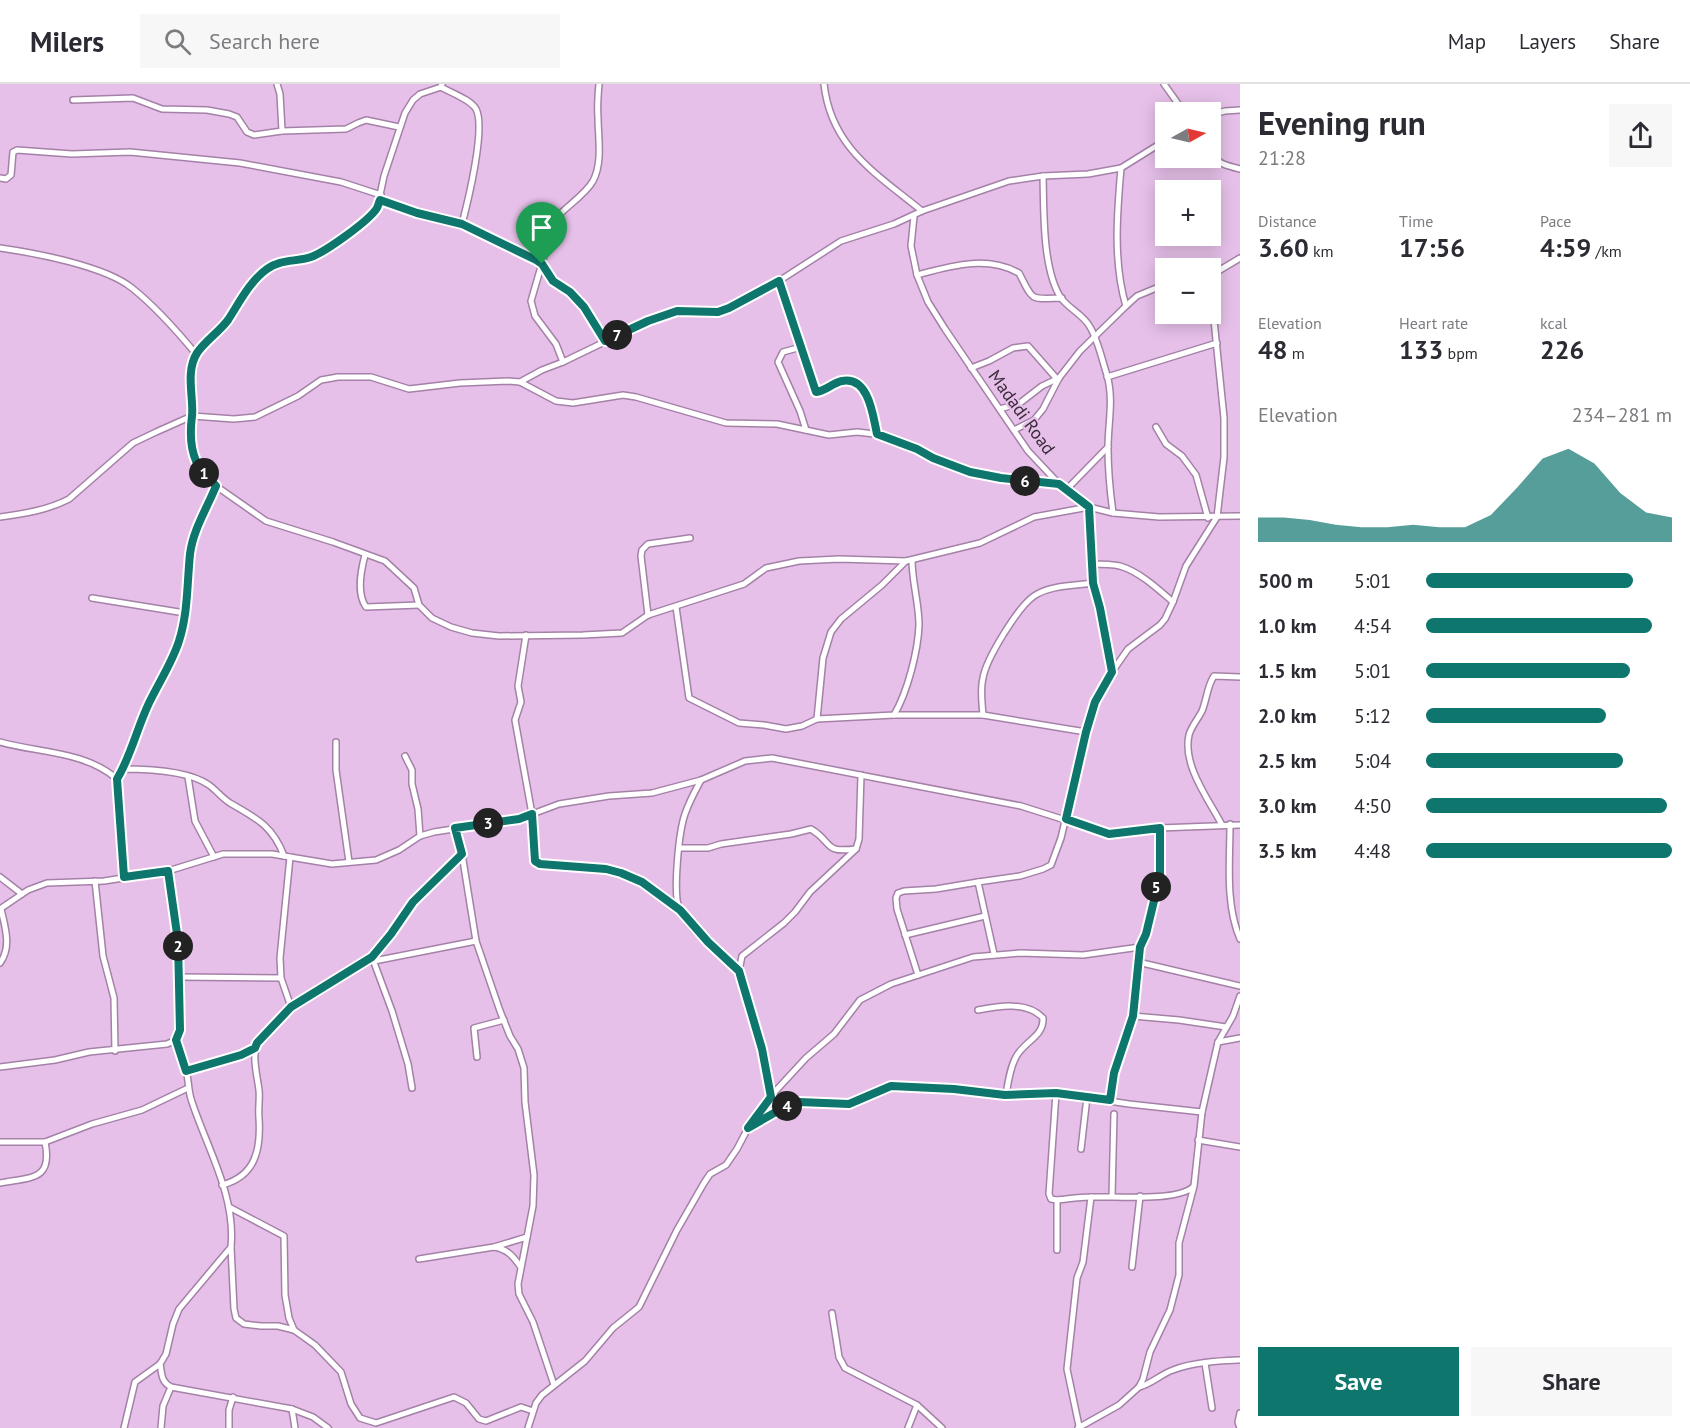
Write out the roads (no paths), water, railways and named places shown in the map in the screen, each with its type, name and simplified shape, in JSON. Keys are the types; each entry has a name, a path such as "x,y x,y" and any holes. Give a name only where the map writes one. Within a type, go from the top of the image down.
{"street":[{"path":"277,84 280,94 282,131"},
{"path":"563,362 556,345 535,316 531,301 547,246 546,237 552,222 592,183 596,172 599,141 597,116 599,84"},
{"path":"824,84 830,115 841,136 868,170 922,211"},
{"path":"1164,84 1177,102"},
{"path":"462,224 475,168 478,118 476,108 442,86 413,99 399,127 377,209 327,249 311,257 278,263 267,268 222,328 196,354 190,387 192,416 190,428 199,468 216,486 266,521 385,561 414,588 419,605 432,618 461,630 499,636 622,633 648,615 744,584 765,568 799,561 909,560 980,543 1034,517 1089,507 1093,583 1112,672"},
{"path":"73,100 133,98 162,109 207,110 229,114 237,117 250,135 282,131 346,129 366,120 399,127"},
{"path":"1221,112 1240,111"},
{"path":"520,382 648,321 677,311 718,312 729,308 779,281 841,241 914,216 922,211 1009,181 1043,176 1088,174 1121,168 1155,147"},
{"path":"0,178 10,175 13,152 17,150 72,154 130,152 240,163 341,182 417,213 462,224 542,264 553,281 570,292 584,307 605,341"},
{"path":"1221,162 1240,170"},
{"path":"1121,168 1118,199 1119,283 1126,306"},
{"path":"1043,176 1048,253 1056,286 1062,298 1090,326 1107,377 1112,404 1108,447 1113,513"},
{"name":"Madadi Road","path":"914,216 911,246 917,275 928,302 1028,451 1065,490 1089,507 1113,513 1159,517 1240,516"},
{"path":"0,248 89,267 114,276 131,287 171,324 196,354"},
{"path":"1221,269 1240,258"},
{"path":"917,275 966,263 986,262 1019,273 1031,296 1035,299 1062,298"},
{"path":"779,281 816,392 824,391 841,381 854,381 864,390 877,434"},
{"path":"1014,430 1034,420 1043,409 1058,379 1080,351 1137,296 1155,289"},
{"path":"918,975 897,909 898,893 1020,876 1051,865 1066,819 1095,702 1128,649 1160,625 1173,602 1186,566 1217,517 1224,457 1224,418 1214,324"},
{"path":"1090,326 1103,329"},
{"path":"1107,377 1216,344"},
{"path":"801,346 783,352 778,362 806,430"},
{"path":"971,368 1013,348 1028,346 1058,379"},
{"path":"0,517 19,515 69,499 133,443 192,416 234,419 255,417 298,396 321,380 338,376 371,377 409,389 485,381 520,382 556,401 573,403 623,395 636,396 726,423 777,424 829,435 857,432 877,434 970,472 1001,478 1059,484"},
{"path":"1000,409 1020,403 1042,386 1058,379"},
{"path":"1156,428 1166,444 1182,456 1196,475 1208,518"},
{"path":"1065,490 1108,447"},
{"path":"124,877 117,779 148,705 179,642 185,614 190,553 216,486"},
{"path":"648,615 642,550 648,544 690,538"},
{"path":"365,555 360,575 363,603 366,607 419,605"},
{"path":"894,715 899,707 913,660 919,626 917,598 909,560"},
{"path":"817,719 823,658 831,632 841,619 909,560"},
{"path":"1091,564 1120,566 1130,570 1152,584 1173,602"},
{"path":"983,715 981,692 987,663 1007,628 1033,596 1046,590 1093,583"},
{"path":"92,598 185,614"},
{"path":"676,607 688,698 739,723 786,729 802,726 817,719 894,715 983,715 1086,732"},
{"path":"526,635 518,686 521,702 515,720 532,814 535,861 540,864 606,869 642,882 680,910 739,971"},
{"path":"1222,825 1200,788 1192,768 1188,745 1189,735 1202,710 1210,680 1214,676 1240,677"},
{"path":"0,742 70,756 108,772 117,779"},
{"path":"336,742 336,770 349,862"},
{"path":"405,756 412,770 420,836"},
{"path":"0,963 6,953 7,944 0,909 28,890 54,881 95,881 168,871 223,854 272,854 332,864 376,860 399,850 420,836 455,828 519,819 559,804 609,796 652,793 700,780 745,760 772,758 1021,806 1109,834 1160,828 1240,825"},
{"path":"123,769 145,769 188,777 208,784 228,801 253,815 274,837 287,857 280,958 281,978 291,1007"},
{"path":"771,1097 762,1049 739,971 742,956 784,923 810,891 856,849 859,839 861,775"},
{"path":"188,777 195,821 214,857"},
{"path":"680,910 677,894 684,817 700,780"},
{"path":"1230,824 1228,850 1231,901 1240,939"},
{"path":"455,828 462,854 476,941 524,1068 525,1102 534,1175 533,1206 520,1266 519,1294 533,1322 554,1384"},
{"path":"1110,1100 1114,1073 1133,1016 1140,947 1146,934 1160,876 1160,828"},
{"path":"680,848 708,848 811,829 832,849 840,851 856,849"},
{"path":"373,959 413,902 462,854"},
{"path":"168,871 176,923 180,1030 176,1040 201,1131 229,1207 233,1234 231,1247 236,1318 244,1324 278,1326 294,1330 315,1345 341,1372 351,1404 360,1418 376,1423 454,1398 466,1403 479,1419 486,1421 520,1407 532,1411"},
{"path":"0,877 22,894"},
{"path":"95,881 103,956 114,998 115,1051"},
{"path":"978,882 994,954"},
{"path":"905,935 985,916"},
{"path":"222,1185 234,1182 247,1172 260,1143 260,1102 255,1048 291,1007 373,959 476,941"},
{"path":"528,1428 536,1403 554,1384 585,1361 613,1328 639,1307 676,1230 710,1174 726,1165 748,1128 771,1097 806,1058 834,1034 860,1000 871,992 973,957 994,954 1083,956 1140,947"},
{"path":"373,959 408,1064 412,1088"},
{"path":"1138,962 1240,986"},
{"path":"178,977 281,978"},
{"path":"1090,1197 1083,1262 1077,1278 1067,1369 1078,1427 1119,1405 1139,1387 1150,1352 1164,1324 1179,1275 1179,1243 1194,1186 1202,1112 1218,1042 1233,1016 1240,996"},
{"path":"978,1010 1005,1006 1021,1007 1037,1012 1043,1018 1039,1034 1023,1047 1014,1059 1005,1095"},
{"path":"1133,1016 1226,1027"},
{"path":"477,1057 474,1028 504,1020"},
{"path":"1218,1042 1240,1038"},
{"path":"0,1067 55,1060 89,1052 167,1044 176,1040"},
{"path":"186,1071 232,1058 255,1048"},
{"path":"748,1128 788,1105 799,1102 849,1104 891,1086 954,1089 1005,1095 1056,1093 1202,1112"},
{"path":"0,1142 45,1142 92,1124 142,1110 188,1088"},
{"path":"1056,1093 1048,1194 1051,1199 1167,1196 1181,1194 1194,1186"},
{"path":"1081,1149 1087,1097"},
{"path":"1112,1196 1114,1114"},
{"path":"1198,1140 1240,1147"},
{"path":"0,1183 34,1176 44,1170 48,1163 45,1142"},
{"path":"1132,1267 1140,1196"},
{"path":"1057,1200 1057,1250"},
{"path":"229,1207 284,1236 285,1295 289,1318 294,1330"},
{"path":"419,1259 494,1247 527,1237"},
{"path":"124,1428 135,1382 160,1364 166,1354 179,1309 231,1247"},
{"path":"494,1247 501,1248 513,1256 520,1266"},
{"path":"832,1313 839,1357 845,1368 916,1406 942,1428"},
{"path":"1139,1387 1150,1384 1172,1370 1240,1360"},
{"path":"160,1364 162,1378 171,1387 292,1409 314,1417 328,1428"},
{"path":"1205,1364 1212,1408"},
{"path":"161,1428 163,1406 171,1387"},
{"path":"229,1428 229,1410 233,1397"},
{"path":"908,1428 916,1406"},
{"path":"292,1409 295,1428"},
{"path":"1240,1413 1238,1422 1240,1428"}]}
